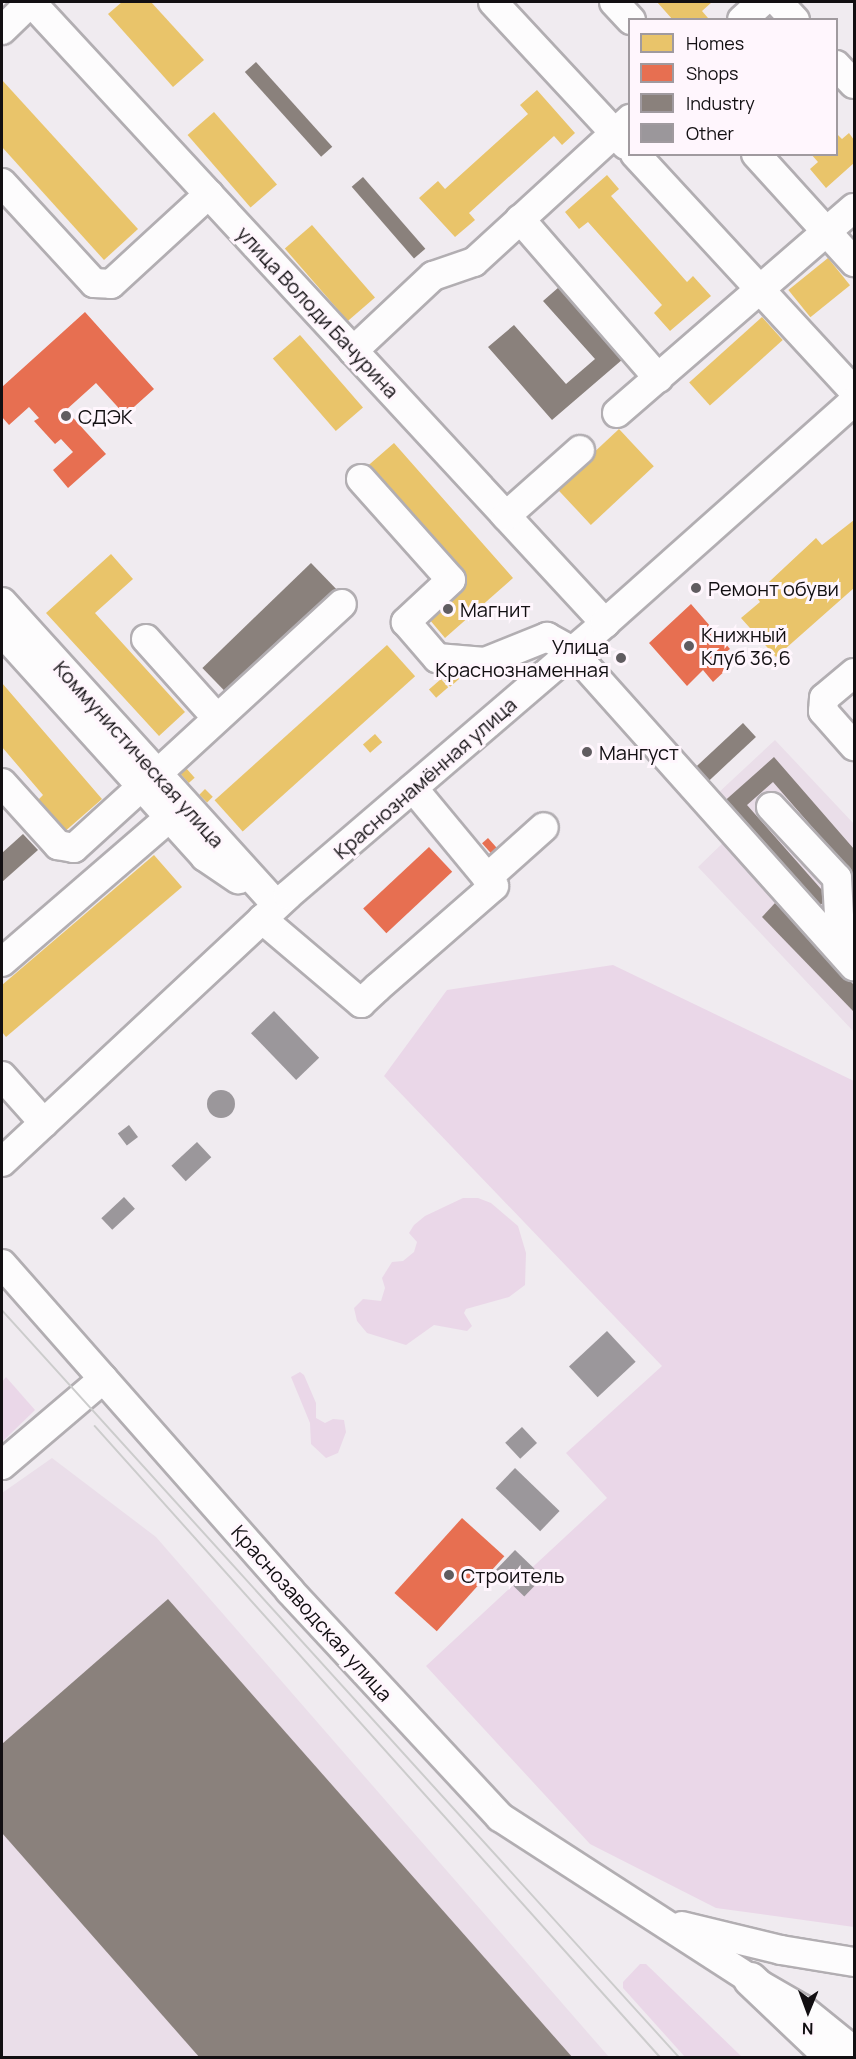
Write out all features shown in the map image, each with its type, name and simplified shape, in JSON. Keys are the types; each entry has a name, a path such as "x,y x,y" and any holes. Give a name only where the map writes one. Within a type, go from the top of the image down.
{"main road":[{"path":"750,1979 833,2058"}],"street":[{"path":"2,30 31,2"},
{"name":"улица Володи Бачурина","path":"31,2 605,623"},
{"path":"353,351 433,276 474,262 520,219 624,134 493,2"},
{"path":"614,2 629,18"},
{"path":"744,18 762,2"},
{"path":"778,2 793,18"},
{"path":"838,66 855,84"},
{"path":"636,156 855,392"},
{"path":"758,156 855,262"},
{"path":"2,183 94,283 111,284 209,194"},
{"path":"617,413 855,208"},
{"path":"520,219 658,378"},
{"name":"Краснознамённая улица","path":"2,1162 269,913 605,623 855,400"},
{"path":"506,516 580,450"},
{"path":"361,479 451,580 406,622 437,658 485,662 547,637 572,651 848,958"},
{"name":"Коммунистическая улица","path":"2,602 149,780 269,913 361,1003 494,886 487,878"},
{"path":"2,783 58,845 74,848 342,604"},
{"path":"2,632 149,780"},
{"path":"146,639 217,718"},
{"path":"855,673 824,699 823,711 855,746"},
{"path":"413,788 487,878 544,827"},
{"path":"771,807 837,878 848,958"},
{"path":"2,962 177,811"},
{"path":"2,1076 44,1123"},
{"name":"Краснозаводская улица","path":"2,1264 290,1591 500,1817 750,1979 802,2009 855,2050"},
{"path":"2,1465 102,1379"},
{"path":"659,1920 780,1950 855,1962"}],"shaded area":[{"path":"775,740 854,824 854,1032 698,867 729,837 702,808"},
{"path":"613,965 854,1081 854,1927 716,1908 590,1844 426,1666 607,1498 566,1453 662,1366 384,1076 447,990"},
{"path":"463,1198 478,1198 491,1203 518,1226 526,1253 525,1285 509,1297 466,1309 464,1313 472,1326 467,1331 434,1325 406,1345 367,1333 357,1321 354,1308 363,1299 381,1301 385,1288 382,1278 392,1262 403,1261 414,1252 417,1242 409,1233 414,1225 425,1216"},
{"path":"300,1372 304,1375 316,1403 316,1418 325,1423 333,1419 344,1420 346,1432 338,1453 326,1458 311,1444 310,1423 291,1377"},
{"path":"6,1377 35,1410 2,1442 2,1382"},
{"path":"52,1458 156,1537 609,2057 2,2057 2,1493"},
{"path":"640,1964 646,1964 742,2057 685,2057 623,1988 623,1982"}],"building: Homes":[{"path":"122,2 151,2 204,60 173,87 108,14"},
{"path":"657,2 712,2 702,11 708,18 671,18"},
{"path":"2,80 138,229 104,260 2,147"},
{"path":"537,90 575,133 562,145 554,136 469,213 475,220 455,237 419,198 438,181 445,189 528,114 520,105"},
{"path":"214,112 277,184 251,207 188,135"},
{"path":"849,133 854,140 854,163 826,188 810,169 818,162 813,156 838,156 838,135 842,139"},
{"path":"607,175 619,189 611,196 687,282 693,276 711,296 670,331 654,313 662,305 588,222 579,229 565,212"},
{"path":"312,225 375,297 348,321 285,249"},
{"path":"828,258 850,285 810,317 788,290"},
{"path":"762,317 783,340 710,406 689,383"},
{"path":"300,335 363,407 336,431 273,359"},
{"path":"619,429 654,466 591,525 556,488"},
{"path":"394,443 513,578 445,638 424,613 461,581 363,470"},
{"path":"854,520 854,588 776,657 741,618 760,602 755,595 816,538 822,545"},
{"path":"111,554 133,579 95,613 185,712 159,736 46,613"},
{"path":"387,645 415,676 243,831 215,800"},
{"path":"455,668 462,676 450,687 443,678"},
{"path":"441,679 448,687 436,698 429,689"},
{"path":"2,683 102,799 63,833 36,802 43,795 2,747"},
{"path":"375,734 382,742 370,753 363,744"},
{"path":"186,768 195,778 189,783 180,773"},
{"path":"205,789 213,797 207,802 199,795"},
{"path":"154,855 182,887 6,1037 2,1032 2,985"}],"building: Shops":[{"path":"85,312 154,389 125,415 96,383 66,410 106,454 68,488 53,470 73,452 61,439 55,444 34,421 39,418 29,407 9,425 2,417 2,387"},
{"name":"Книжный Клуб 36,6","path":"691,604 730,649 718,658 729,667 713,682 703,670 687,686 649,643"},
{"path":"488,838 498,849 492,855 482,843"},
{"path":"429,847 452,872 386,933 363,908"},
{"name":"Строитель","path":"462,1518 504,1556 437,1631 394,1593"}],"building: Industry":[{"path":"256,62 332,147 321,157 245,72"},
{"path":"363,177 425,249 414,259 352,187"},
{"path":"559,287 623,359 552,420 488,347 514,325 566,384 595,359 543,301"},
{"path":"311,563 337,590 228,695 202,668"},
{"path":"743,723 756,737 708,782 695,768"},
{"path":"774,757 854,849 853,878 852,873 773,782 747,805 829,898 813,911 720,805"},
{"path":"23,834 38,850 2,882 2,853"},
{"path":"775,903 854,985 854,1012 762,917"},
{"path":"168,1599 573,2058 200,2058 2,1833 2,1744"}],"building: Other":[{"path":"274,1011 319,1058 296,1080 251,1033"},
{"path":"221,1090 231,1094 235,1104 231,1114 221,1118 211,1114 207,1104 211,1094"},
{"path":"129,1125 138,1137 127,1145 118,1133"},
{"path":"197,1142 211,1157 186,1181 171,1166"},
{"path":"124,1197 135,1209 112,1230 101,1218"},
{"path":"607,1331 636,1362 598,1397 569,1366"},
{"path":"522,1427 537,1443 520,1459 505,1443"},
{"path":"515,1468 560,1511 540,1531 496,1488"},
{"path":"515,1550 543,1577 524,1597 496,1569"}],"tram line":[{"path":"2,1310 680,2058"},
{"path":"95,1426 661,2058"}],"place":[{"name":"СДЭК","path":"66,416"},
{"name":"Ремонт обуви","path":"696,588"},
{"name":"Магнит","path":"448,609"},
{"name":"Книжный Клуб 36,6","path":"689,646"},
{"name":"Улица Краснознаменная","path":"621,658"},
{"name":"Мангуст","path":"587,752"},
{"name":"Строитель","path":"449,1575"}]}
